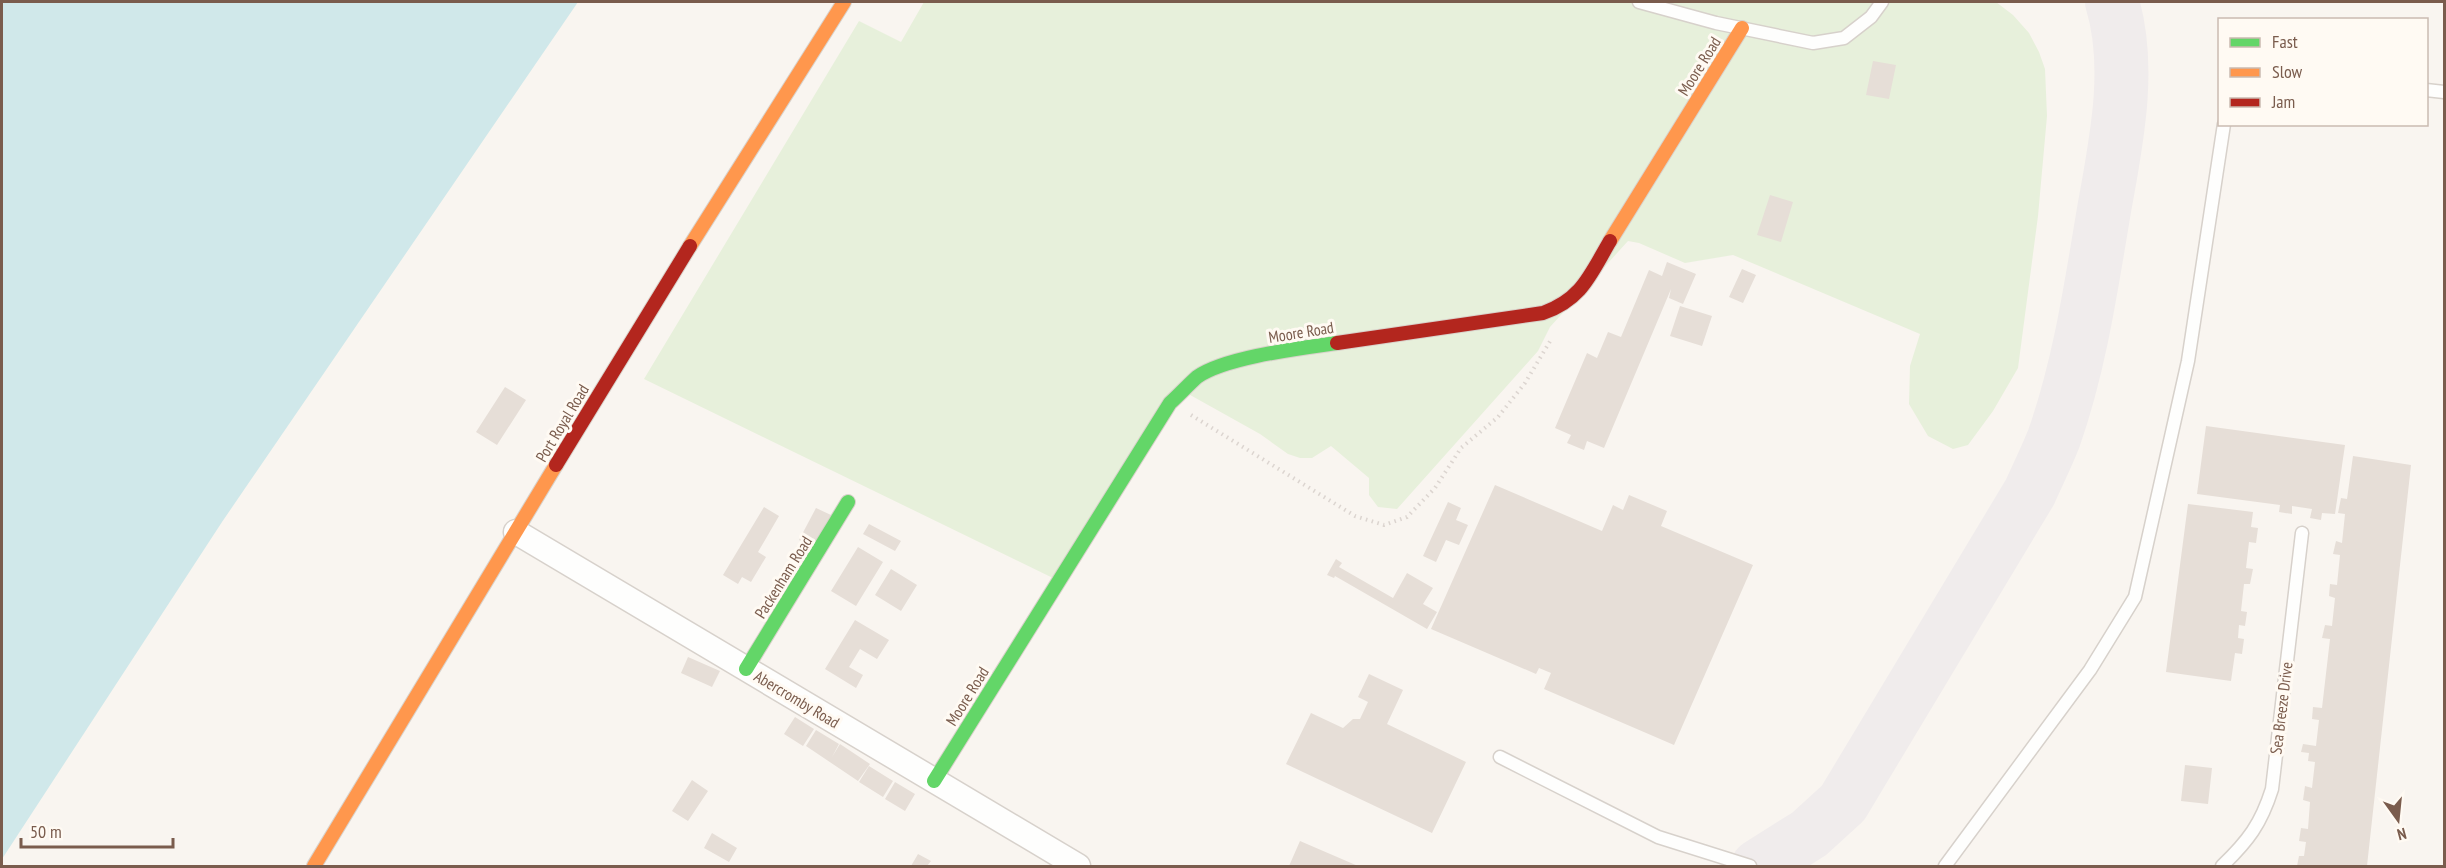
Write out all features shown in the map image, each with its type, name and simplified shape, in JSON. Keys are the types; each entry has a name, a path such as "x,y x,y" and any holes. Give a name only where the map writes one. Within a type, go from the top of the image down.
{"street":[{"name":"Port Royal Road","path":"314,867 636,332 844,2"},
{"name":"Moore Road","path":"934,781 1170,402 1199,376 1229,364 1275,352 1543,314 1562,306 1581,289 1742,28"},
{"name":"Packenham Road","path":"746,669 848,502"},
{"name":"Abercromby Road","path":"516,532 1078,867"}],"lane":[{"path":"1639,2 1813,43 1844,38 1871,17 1881,2"},
{"path":"2428,90 2445,92"},
{"path":"1945,867 2090,670 2135,597 2188,361 2223,126"},
{"name":"Sea Breeze Drive","path":"2222,867 2242,846 2264,816 2272,789 2302,533"},
{"path":"1500,757 1658,837 1750,867"}],"path":[{"path":"1170,402 1355,516 1384,525 1407,517 1435,488 1461,448 1498,417 1518,392 1553,336"}],"green space":[{"path":"924,2 1996,2 2013,15 2029,33 2045,69 2047,116 2038,216 2018,368 1993,411 1968,445 1953,449 1928,436 1909,404 1910,366 1920,334 1733,255 1685,263 1639,243 1628,241 1550,327 1538,351 1397,509 1378,507 1369,495 1369,478 1331,446 1312,458 1300,458 1288,454 1260,434 1183,391 1057,580 644,379 859,21 901,42"}],"water":[{"path":"2,2 578,2 222,522 2,859"}],"building":[{"path":"1873,61 1896,65 1889,99 1866,95"},
{"path":"1770,195 1793,202 1781,242 1757,235"},
{"path":"1667,262 1696,274 1683,304 1669,298 1671,289 1604,448 1587,441 1584,450 1567,443 1571,435 1555,428 1587,353 1597,358 1608,332 1621,337 1649,270 1662,276"},
{"path":"1742,269 1756,275 1743,303 1729,297"},
{"path":"1680,306 1712,316 1702,346 1670,336"},
{"path":"505,387 526,400 497,445 476,432"},
{"path":"2206,426 2345,445 2335,514 2322,513 2321,520 2310,518 2312,509 2292,506 2292,514 2279,512 2280,505 2197,494"},
{"path":"2353,456 2411,465 2367,866 2297,866 2299,856 2304,856 2306,842 2299,841 2301,828 2308,829 2310,802 2303,800 2305,786 2312,788 2315,762 2308,761 2309,753 2301,752 2303,744 2316,746 2319,720 2312,719 2313,707 2322,708 2330,639 2322,638 2325,625 2332,626 2335,598 2329,596 2330,584 2337,585 2340,555 2333,554 2336,541 2342,543 2345,514 2338,513 2341,498 2347,499"},
{"path":"1495,485 1602,531 1613,505 1623,510 1629,495 1667,511 1661,526 1753,565 1674,745 1544,689 1551,673 1539,668 1536,674 1431,629"},
{"path":"1448,502 1461,508 1456,520 1468,525 1459,545 1446,540 1436,562 1423,556"},
{"path":"2188,504 2253,512 2251,527 2258,528 2256,543 2249,542 2246,568 2253,569 2250,584 2244,584 2241,611 2247,612 2245,626 2239,625 2238,638 2244,639 2242,654 2235,653 2231,681 2166,672"},
{"path":"764,507 779,516 758,552 766,557 751,582 742,577 738,584 723,575"},
{"path":"816,508 831,515 813,547 799,540"},
{"path":"869,524 901,541 895,551 863,534"},
{"path":"858,547 883,562 856,606 831,591"},
{"path":"1336,559 1342,563 1339,567 1393,598 1407,573 1433,588 1423,604 1437,612 1427,629 1335,576 1334,578 1327,575"},
{"path":"891,569 917,585 901,611 875,595"},
{"path":"855,620 889,640 877,659 860,649 849,667 863,675 856,688 825,669"},
{"path":"688,657 720,671 712,687 681,673"},
{"path":"1369,674 1403,690 1387,724 1466,762 1432,833 1286,764 1311,713 1343,728 1353,719 1360,719 1368,702 1358,697"},
{"path":"795,717 814,729 803,746 784,734"},
{"path":"816,730 839,744 832,757 840,744 870,764 858,781 806,746"},
{"path":"2185,765 2212,768 2208,804 2181,801"},
{"path":"869,766 893,781 883,797 859,782"},
{"path":"692,780 708,791 688,821 672,811"},
{"path":"895,782 915,794 905,811 885,799"},
{"path":"712,833 737,848 729,862 704,848"},
{"path":"1300,841 1358,866 1289,866"},
{"path":"918,854 931,861 927,866 911,866"}],"taxiway":[{"path":"1758,866 1809,834 1843,803 2030,492 2051,445 2071,382 2084,325 2117,132 2121,53 2112,2"}],"traffic: fast":[{"path":"934,781 1170,403 1197,377 1226,364 1264,354 1337,343"},
{"path":"746,669 848,502"}],"traffic: slow":[{"path":"690,246 844,2"},
{"path":"1610,241 1742,28"},
{"path":"314,866 556,465"}],"traffic: jam":[{"path":"1337,343 1543,313 1567,301 1576,293 1590,275 1610,241"},
{"path":"556,465 690,246"}]}
